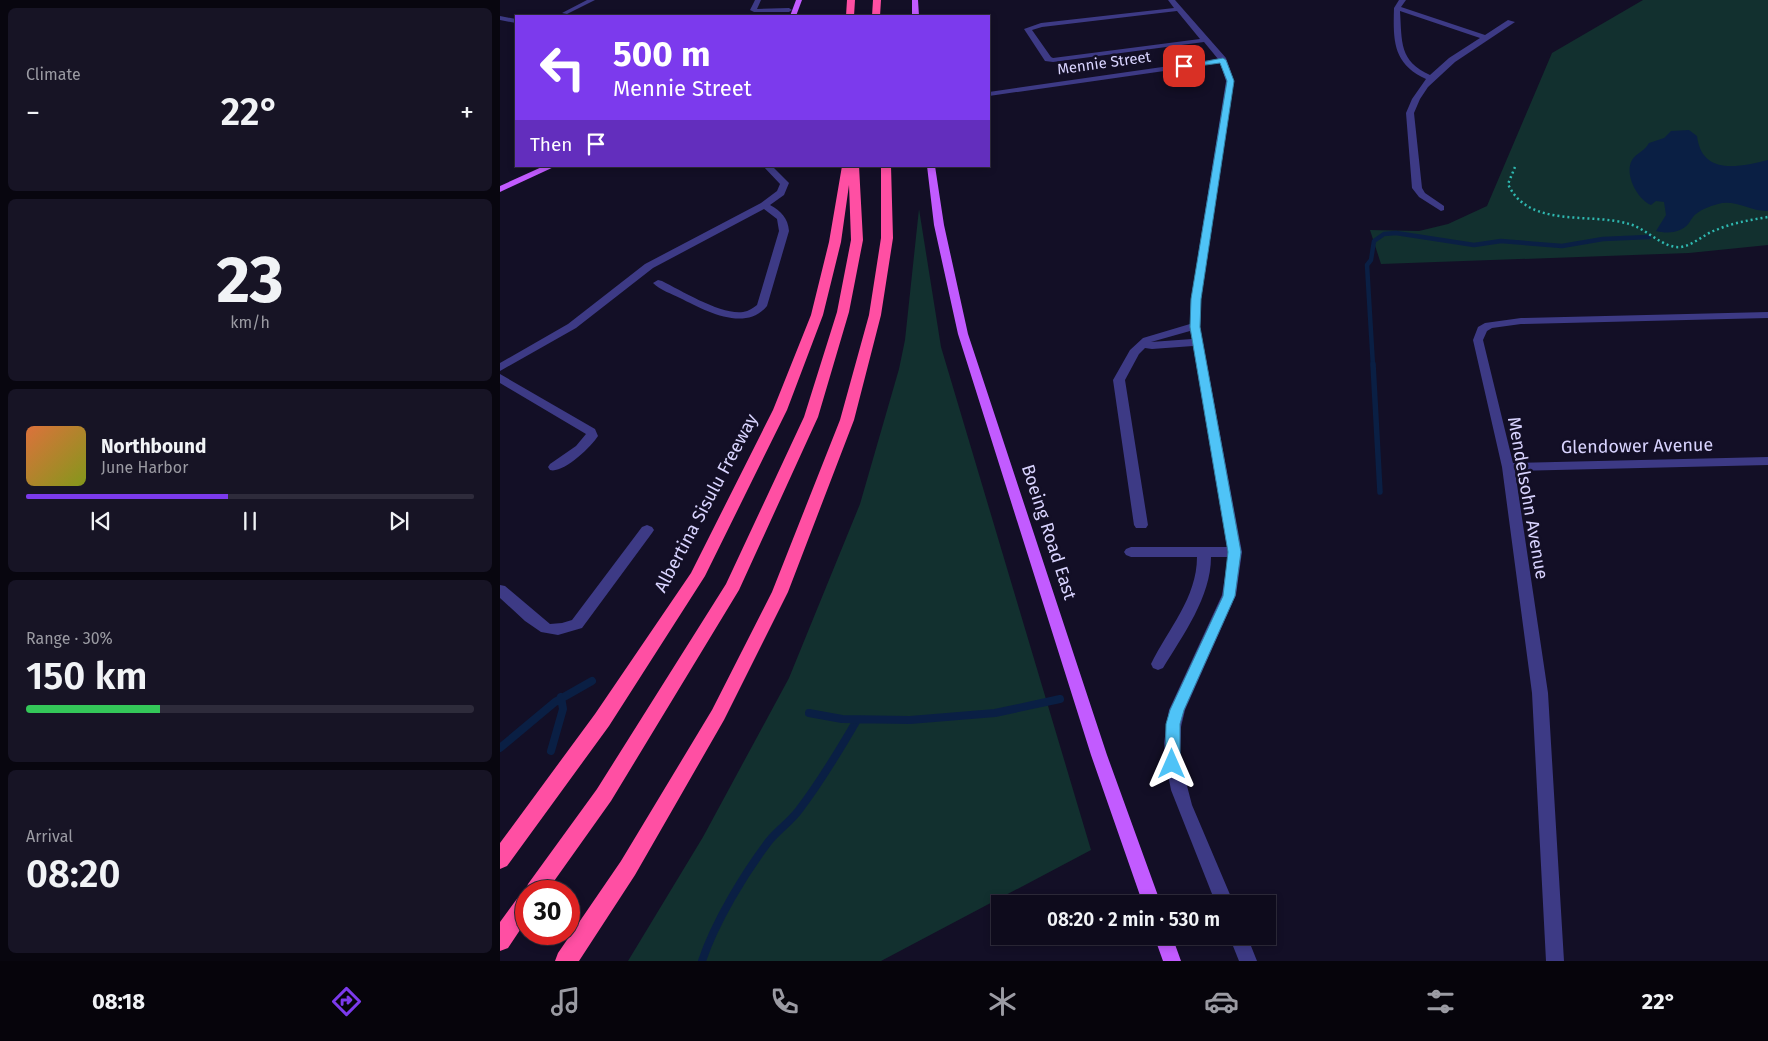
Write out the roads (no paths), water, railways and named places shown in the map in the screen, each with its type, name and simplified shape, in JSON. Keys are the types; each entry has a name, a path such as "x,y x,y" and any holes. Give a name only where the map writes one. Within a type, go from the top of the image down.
{"highway":[{"path":"850,15 851,0"},
{"path":"876,15 877,0"},
{"name":"Albertina Sisulu Freeway","path":"500,859 602,720 697,576 780,410 817,315 836,242 847,167"},
{"path":"543,880 604,795 733,586 812,418 842,312 857,240 854,167"},
{"path":"571,961 718,715 780,592 846,420 875,314 887,238 886,167"},
{"path":"566,961 628,868"},
{"path":"500,940 515,919"}],"main road":[{"path":"790,9 799,0"},
{"path":"915,0 916,15"},
{"path":"500,189 550,167"},
{"name":"Boeing Road East","path":"931,167 939,225 963,334 1096,746 1149,895"},
{"path":"1166,945 1172,961"}],"street":[{"path":"565,13 592,0"},
{"path":"758,0 754,10 756,11 790,9"},
{"path":"1171,0 1223,60 1230,81 1196,299 1195,326 1234,552 1229,596 1177,710 1173,724 1172,744 1172,764 1178,790 1221,895"},
{"path":"1404,0 1397,8 1402,57 1404,63 1416,72 1430,78"},
{"path":"1397,8 1485,37"},
{"path":"1179,9 1028,28 1048,59 1053,60 1206,40"},
{"path":"500,18 515,21"},
{"path":"1441,208 1422,195 1417,188 1410,114 1413,102 1430,78 1485,37 1511,22"},
{"name":"Mennie Street","path":"990,94 1223,60"},
{"path":"500,368 572,326 650,266 764,205 780,194 785,188 785,182 768,167"},
{"path":"658,283 733,315 756,312 762,306 785,223 782,218 764,205"},
{"name":"Mendelsohn Avenue","path":"1555,961 1540,693 1508,467 1478,340 1482,329 1490,325 1521,322 1768,315"},
{"path":"1141,525 1119,380 1134,352 1147,340 1195,326"},
{"path":"1144,344 1152,346 1197,342"},
{"path":"500,378 591,432 592,436 588,442 554,467"},
{"name":"Glendower Avenue","path":"1508,467 1768,461"},
{"path":"500,590 545,628 559,630 570,627 577,624 648,530"},
{"path":"1132,552 1234,552"},
{"path":"1158,664 1186,618 1204,573 1204,553"},
{"path":"1242,945 1248,961"}],"water":[{"path":"1689,130 1697,136 1700,149 1706,158 1714,163 1734,166 1768,160 1768,211 1755,210 1731,203 1718,204 1698,212 1686,226 1678,231 1656,231 1666,215 1664,202 1656,201 1651,205 1641,197 1633,185 1630,166 1632,160 1649,143 1664,138 1671,131"}],"waterway":[{"path":"1373,366 1367,265 1371,260 1374,241 1384,234 1396,233 1474,245 1501,241 1562,246 1603,239 1649,237"},
{"path":"1373,364 1380,492"},
{"path":"561,698 592,681"},
{"path":"500,748 561,698"},
{"path":"551,751 563,709 561,698"},
{"path":"809,713 842,719 910,720 995,713 1060,699"},
{"path":"702,961 714,930 750,868 769,841 807,799 830,766 857,720"}]}
